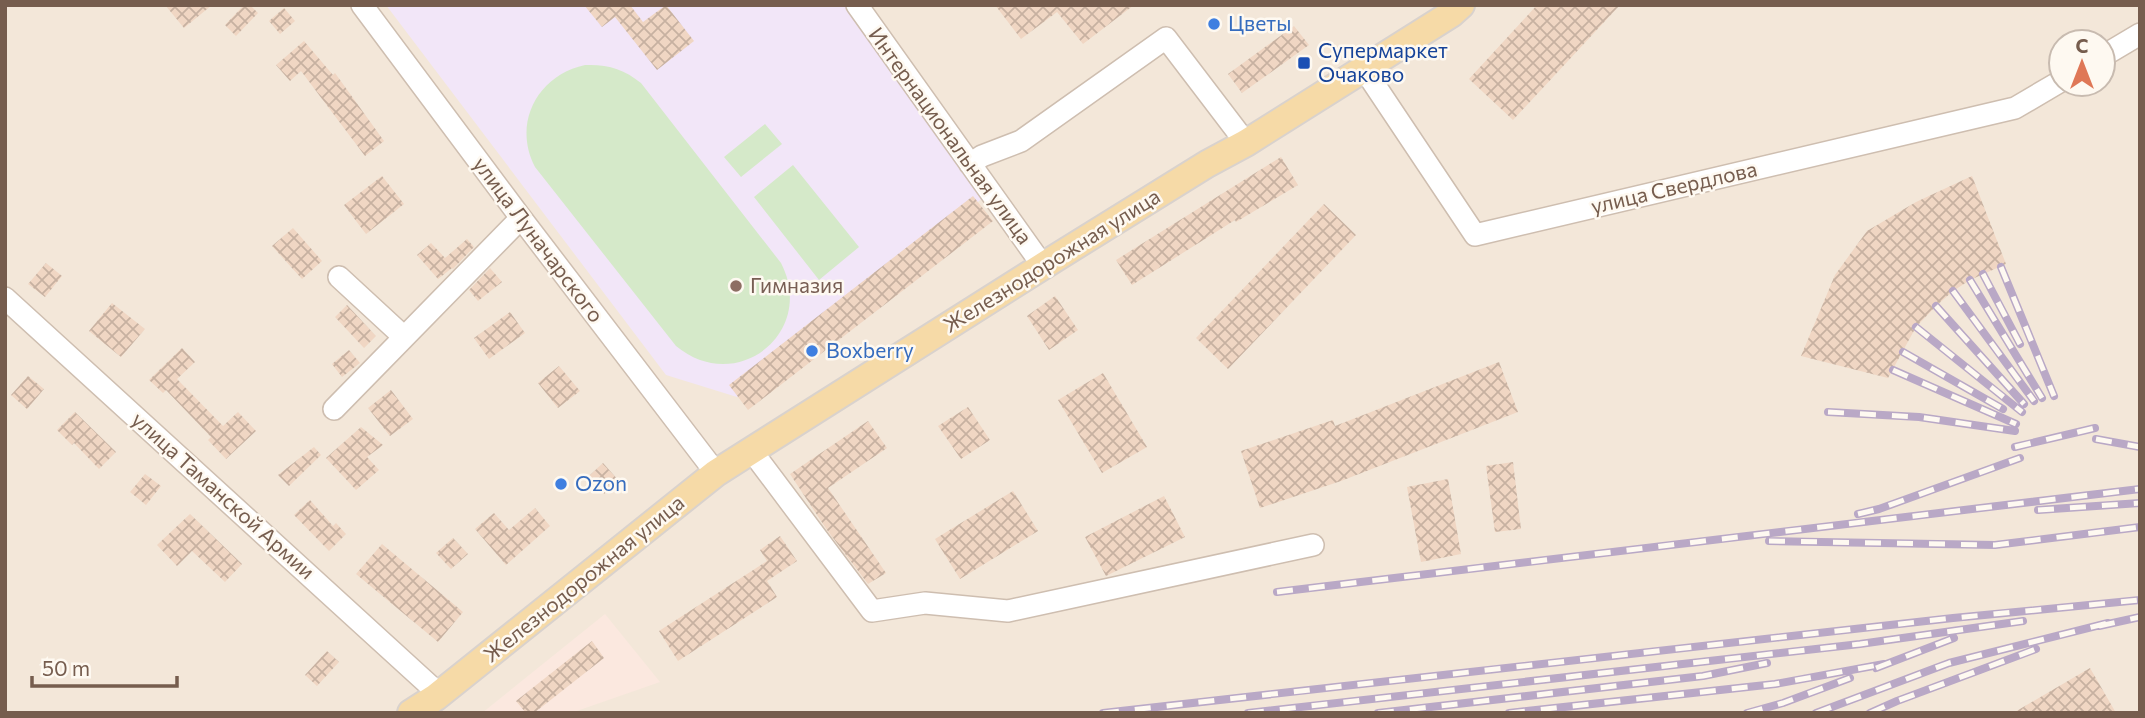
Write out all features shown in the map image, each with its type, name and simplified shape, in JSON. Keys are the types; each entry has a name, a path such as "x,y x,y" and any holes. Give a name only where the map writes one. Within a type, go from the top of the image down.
{"main road":[{"name":"Железнодорожная улица","path":"411,713 433,701 716,473 1048,263 1364,69 1453,8"}],"street":[{"name":"улица Луначарского","path":"362,5 716,473"},
{"name":"Интернациональная улица","path":"857,5 976,160"},
{"name":"Интернациональная улица","path":"874,5 976,160 1048,263"},
{"path":"2117,48 2140,34"},
{"path":"976,160 1021,141 1166,38 1246,142"},
{"name":"улица Свердлова","path":"1364,69 1475,234 2015,108 2047,89"},
{"path":"334,409 521,218"},
{"path":"339,277 404,337"},
{"name":"улица Таманской Армии","path":"5,298 433,701"},
{"path":"751,450 872,611 925,603 1008,611 1313,545"}],"shaded area":[{"path":"5,5 2140,5 2140,713 5,713"},
{"name":"Гимназия","path":"386,5 845,5 984,197 737,397 666,375"},
{"path":"605,614 660,682 571,713 482,713"}],"green space":[{"path":"585,65 615,68 641,83 781,263 789,289 788,313 779,333 764,350 745,360 723,364 699,360 676,346 535,167 526,134 534,103 542,90 554,79 568,70"},
{"path":"765,124 782,144 741,177 724,157"},
{"path":"793,165 859,247 819,280 754,197"}],"building":[{"path":"165,5 212,5 184,28"},
{"path":"244,5 250,5 258,13 236,36 225,25"},
{"path":"584,5 630,5 643,22 666,5 694,41 657,70 615,17 602,27"},
{"path":"995,5 1134,5 1083,44 1057,12 1021,39"},
{"path":"1537,5 1620,5 1513,120 1469,79"},
{"path":"284,8 295,21 280,34 269,21"},
{"path":"1294,26 1309,45 1242,93 1228,74"},
{"path":"304,41 333,75 335,73 384,141 365,156 301,71 290,81 276,65"},
{"path":"1281,157 1298,185 1236,222 1235,220 1132,285 1116,260"},
{"path":"382,176 404,204 366,234 344,205"},
{"path":"1972,176 2006,264 1970,280 1936,306 1916,327 1888,378 1801,356 1835,275 1867,231 1916,202"},
{"path":"973,196 993,221 748,410 729,385"},
{"path":"1324,204 1356,235 1228,369 1196,338"},
{"path":"293,228 322,261 302,279 272,246"},
{"path":"467,239 474,247 453,269 438,279 417,255 431,243 445,258"},
{"path":"46,263 62,276 45,297 28,284"},
{"path":"490,268 502,282 478,301 469,290"},
{"path":"1055,296 1078,330 1049,350 1027,316"},
{"path":"112,303 145,329 121,357 89,331"},
{"path":"347,305 376,336 364,348 335,317"},
{"path":"510,312 525,333 489,359 474,338"},
{"path":"182,348 195,362 177,379 223,426 238,412 256,431 226,459 208,440 211,437 166,390 163,393 149,380"},
{"path":"349,350 360,363 342,377 332,364"},
{"path":"1499,362 1518,412 1341,481 1260,508 1241,451 1333,420 1335,426"},
{"path":"559,366 580,391 558,408 538,383"},
{"path":"1103,373 1147,447 1102,473 1058,400"},
{"path":"28,376 44,389 27,409 11,395"},
{"path":"391,390 413,419 390,436 368,408"},
{"path":"968,407 990,440 961,459 938,426"},
{"path":"75,412 116,452 99,469 57,430"},
{"path":"868,421 887,448 828,488 886,573 868,584 827,530 790,474"},
{"path":"361,427 383,445 367,457 379,470 356,490 326,458"},
{"path":"314,447 321,455 289,486 278,475"},
{"path":"1513,462 1521,529 1495,532 1486,466"},
{"path":"603,463 619,481 604,494 589,476"},
{"path":"145,474 161,486 146,505 130,492"},
{"path":"1448,479 1461,554 1421,562 1407,487"},
{"path":"1013,491 1038,531 960,579 935,539"},
{"path":"1164,496 1185,537 1106,576 1085,537"},
{"path":"310,500 333,526 336,523 346,534 329,551 294,515"},
{"path":"535,508 550,526 506,565 475,529 494,513 509,530"},
{"path":"190,514 242,564 225,582 192,551 177,566 157,545"},
{"path":"780,536 797,561 767,581 777,597 678,661 659,631 767,561 760,550"},
{"path":"453,538 468,554 451,569 436,553"},
{"path":"382,544 463,612 438,642 356,574"},
{"path":"592,641 604,658 534,713 526,713 516,701"},
{"path":"327,651 339,662 317,686 305,675"},
{"path":"2090,668 2116,713 2013,713"}],"railway":[{"path":"2001,267 2054,396"},
{"path":"1983,274 2020,344"},
{"path":"1970,280 2042,398"},
{"path":"1953,291 2034,401"},
{"path":"1936,306 2024,404"},
{"path":"1916,327 2022,412"},
{"path":"1903,352 2003,409"},
{"path":"1893,370 2016,424"},
{"path":"1828,412 1919,417 2015,431"},
{"path":"2015,447 2095,428"},
{"path":"2096,439 2140,447"},
{"path":"1858,514 1879,509 2020,458"},
{"path":"1277,592 2140,489"},
{"path":"2038,510 2140,503"},
{"path":"1769,541 1995,545 2140,527"},
{"path":"1103,713 1953,618 2140,600"},
{"path":"2099,626 2140,617"},
{"path":"1248,713 1860,644 2023,621"},
{"path":"1816,713 1949,663 2108,623"},
{"path":"1876,668 1954,638"},
{"path":"1870,713 2036,649"},
{"path":"1378,713 1703,676 1767,663"},
{"path":"1509,713 1775,684 1884,664"},
{"path":"1747,713 1783,703 1850,678"}],"place":[{"name":"Цветы","path":"1214,24"},
{"name":"Супермаркет Очаково","path":"1304,63"},
{"name":"Гимназия","path":"736,286"},
{"name":"Boxberry","path":"812,351"},
{"name":"Ozon","path":"561,484"}]}
